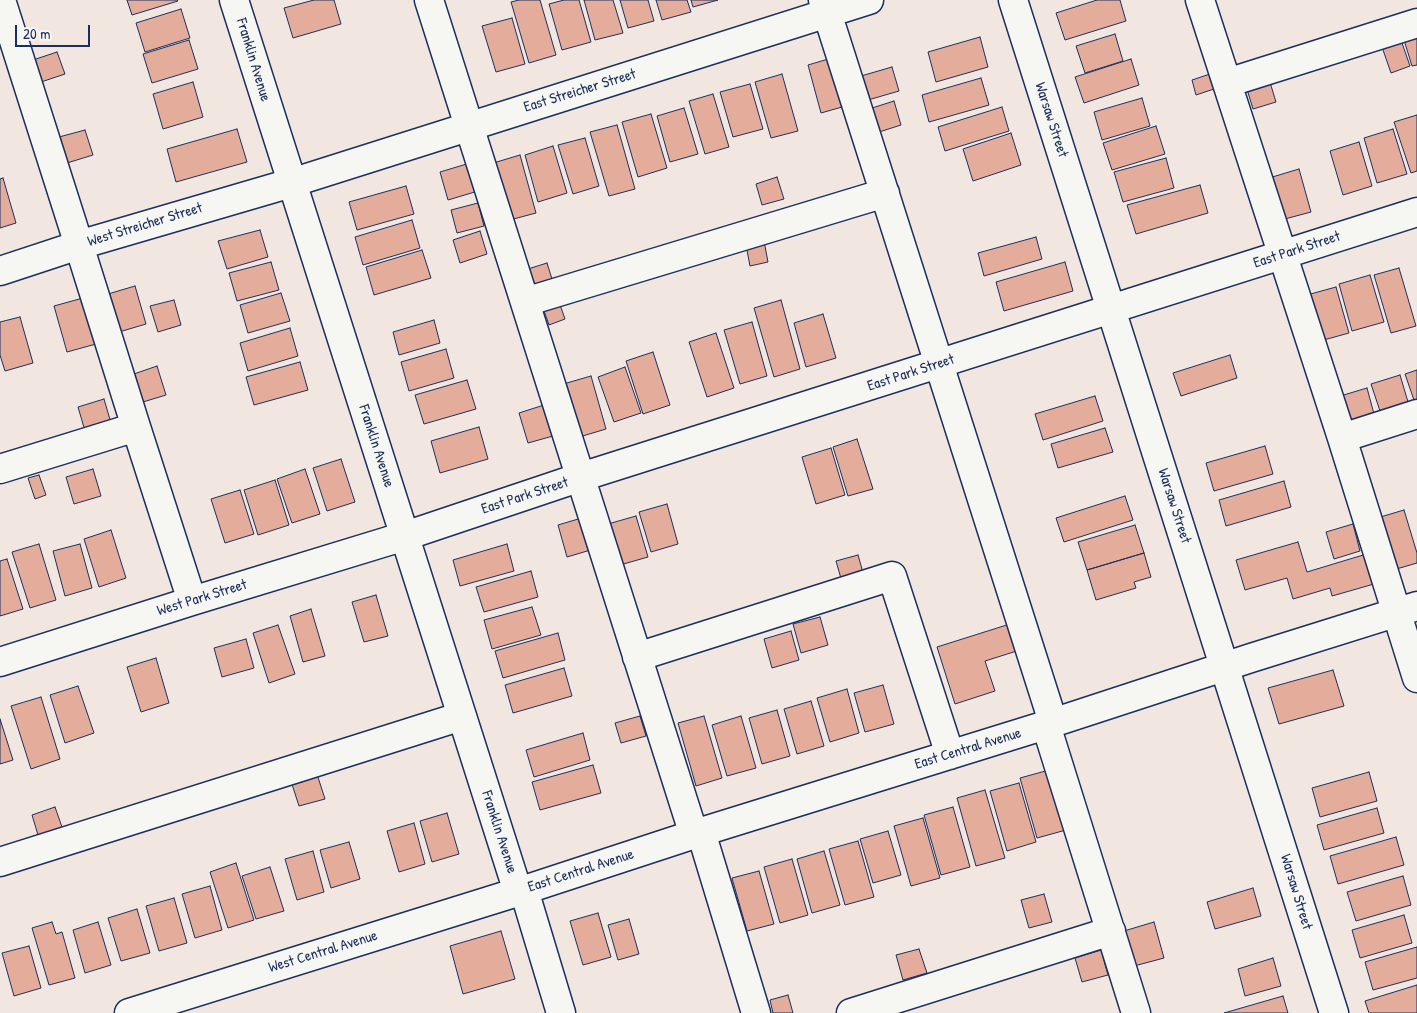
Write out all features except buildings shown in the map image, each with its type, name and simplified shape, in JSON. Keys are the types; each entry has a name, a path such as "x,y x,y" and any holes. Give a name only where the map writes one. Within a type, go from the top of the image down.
{"street":[{"path":"1,0 12,74 79,245 192,601"},
{"name":"Franklin Avenue","path":"234,0 462,716 561,1013"},
{"path":"429,0 637,657 756,1013"},
{"name":"East Streicher Street","path":"291,182 469,126 826,7 869,0"},
{"name":"Warsaw Street","path":"1012,0 1334,1013"},
{"path":"1200,0 1342,438 1407,609 1417,678"},
{"path":"826,7 939,364 1136,1013"},
{"path":"1227,83 1417,23"},
{"name":"West Streicher Street","path":"0,271 79,245 291,182"},
{"path":"525,302 885,193"},
{"name":"East Park Street","path":"406,536 581,478 1417,212"},
{"path":"1342,438 1417,414"},
{"path":"0,469 136,427"},
{"name":"West Park Street","path":"0,662 406,536"},
{"path":"637,657 892,576 950,755"},
{"name":"East Central Avenue","path":"521,891 1407,609"},
{"path":"0,862 462,716"},
{"name":"West Central Avenue","path":"129,1013 521,891"},
{"path":"851,1013 1111,931"}]}
